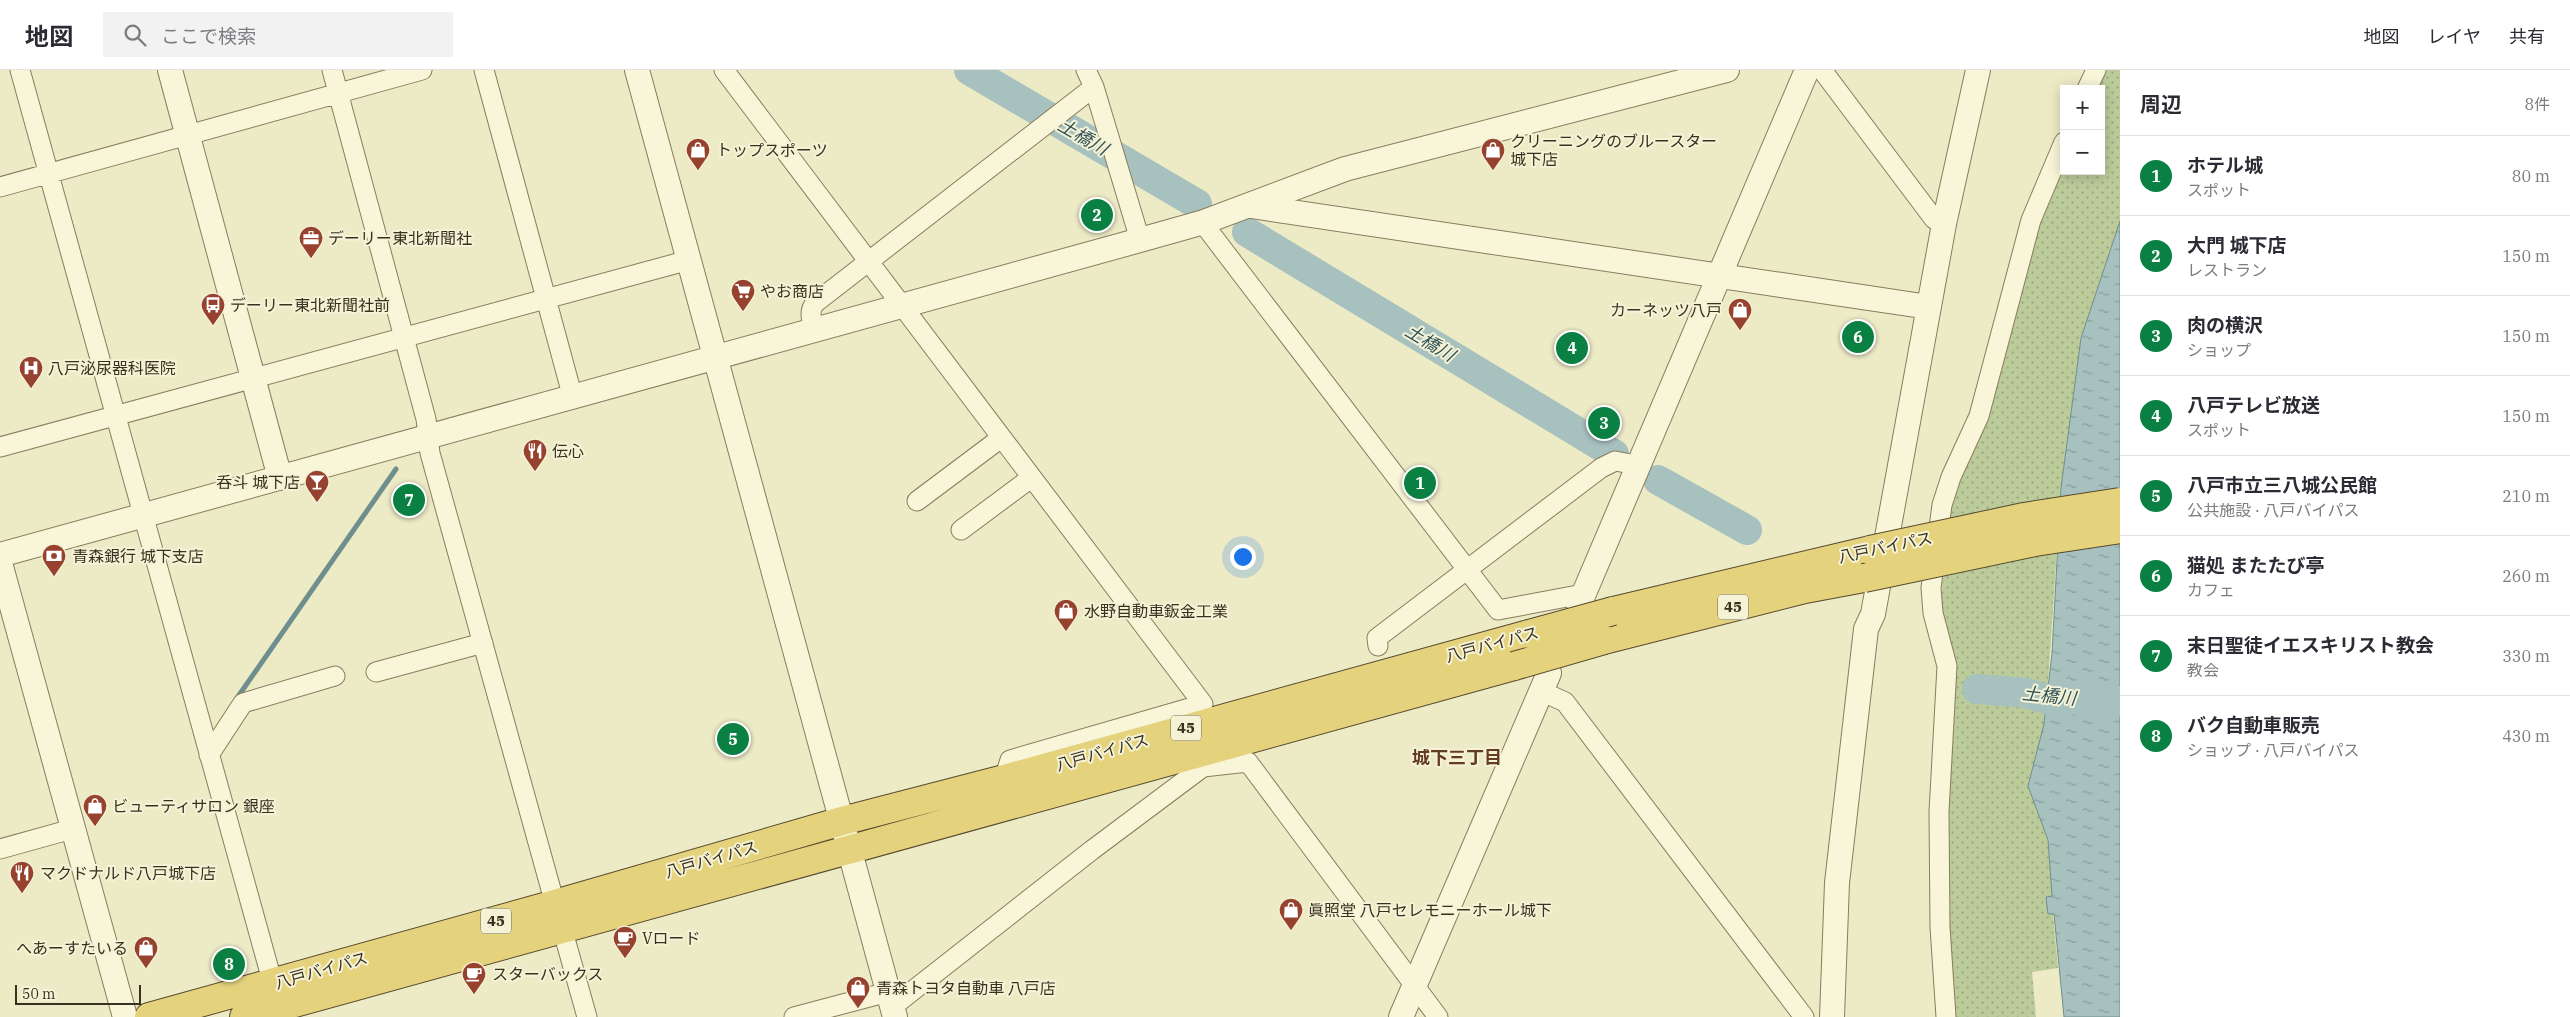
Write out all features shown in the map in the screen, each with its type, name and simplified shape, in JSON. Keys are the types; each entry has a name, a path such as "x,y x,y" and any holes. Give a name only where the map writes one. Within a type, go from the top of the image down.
{"highway":[{"name":"八戸バイパス","path":"244,1017 278,1003 559,916 842,821 1004,779 1613,611 1870,550 2024,517 2120,502"},
{"name":"八戸バイパス","path":"559,916 850,848 1604,640 1805,589 2035,542 2120,529"},
{"name":"八戸バイパス","path":"148,1017 278,1003"}],"street":[{"path":"20,70 278,1003"},
{"path":"170,70 280,478"},
{"path":"332,70 426,419 430,453 587,1017"},
{"path":"0,187 422,70"},
{"path":"484,70 573,398"},
{"path":"637,70 892,1005"},
{"path":"724,70 901,307 1203,704 1010,760 1004,779"},
{"path":"1086,70 1094,87 1140,240"},
{"path":"0,555 142,514 573,398 1203,222 1345,169 1727,70"},
{"path":"1203,222 1498,610 1581,600 1807,70"},
{"path":"1822,70 1934,219 1944,224"},
{"path":"1832,1017 1837,883 1866,629 1873,614 1944,224 1978,70"},
{"path":"2089,85 2096,70"},
{"path":"814,331 810,315 811,308 815,303 1094,87"},
{"path":"1946,1017 1940,927 1939,812 1947,666 1932,613 1930,588 1942,505 1951,477 1979,416 2031,220 2060,151"},
{"path":"1247,206 1929,307"},
{"path":"0,447 405,339 689,260"},
{"path":"917,501 1001,438"},
{"path":"1378,646 1377,638 1601,468 1615,461 1637,465"},
{"path":"961,530 1031,478"},
{"path":"0,563 125,1017"},
{"path":"376,672 483,644"},
{"path":"209,755 243,703 335,676"},
{"path":"1401,1017 1545,682 1565,702 1804,1017"},
{"path":"794,1017 892,1005 1092,850 1203,767 1248,762 1438,1017"},
{"path":"0,849 72,829"}],"green space":[{"path":"2102,70 2120,70 2120,221 2081,338 2061,488 2047,699 2044,724 2028,786 2048,840 2052,897 2047,897 2053,914 2058,968 2032,972 2036,1017 1951,1017 1945,812 1955,661 1942,611 1942,587 1952,506 2037,221 2060,166 2060,175 2105,175 2105,85 2095,85"}],"water":[{"path":"2120,221 2120,1017 2064,1017 2054,914 2048,914 2046,897 2052,896 2048,840 2028,786 2044,724 2052,653 2061,488 2081,338"}],"waterway":[{"name":"土橋川","path":"969,70 1197,204"},
{"name":"土橋川","path":"1247,232 1614,454"},
{"path":"237,698 396,469"},
{"name":"土橋川","path":"1658,480 1747,530"},
{"name":"土橋川","path":"1977,689 2026,693 2047,699 2120,701"}],"place":[{"name":"トップスポーツ","path":"698,171"},
{"name":"クリーニングのブルースター 城下店","path":"1493,171"},
{"name":"大門 城下店","path":"1097,215"},
{"name":"デーリー東北新聞社","path":"311,259"},
{"name":"やお商店","path":"743,312"},
{"name":"デーリー東北新聞社前","path":"213,326"},
{"name":"カーネッツ八戸","path":"1740,331"},
{"name":"猫処 またたび亭","path":"1858,337"},
{"name":"八戸テレビ放送","path":"1572,348"},
{"name":"八戸泌尿器科医院","path":"31,389"},
{"name":"肉の横沢","path":"1604,423"},
{"name":"伝心","path":"535,472"},
{"name":"ホテル城","path":"1420,483"},
{"name":"末日聖徒イエスキリスト教会","path":"409,500"},
{"name":"呑斗 城下店","path":"317,503"},
{"name":"青森銀行 城下支店","path":"54,577"},
{"name":"水野自動車鈑金工業","path":"1066,632"},
{"name":"八戸市立三八城公民館","path":"733,739"},
{"name":"ビューティサロン 銀座","path":"95,827"},
{"name":"マクドナルド八戸城下店","path":"22,894"},
{"name":"眞照堂 八戸セレモニーホール城下","path":"1291,931"},
{"name":"Vロード","path":"625,959"},
{"name":"バク自動車販売","path":"229,964"},
{"name":"へあーすたいる","path":"146,969"},
{"name":"スターバックス","path":"474,995"},
{"name":"青森トヨタ自動車 八戸店","path":"858,1009"}],"district":[{"name":"城下三丁目","path":"1457,758"}]}
